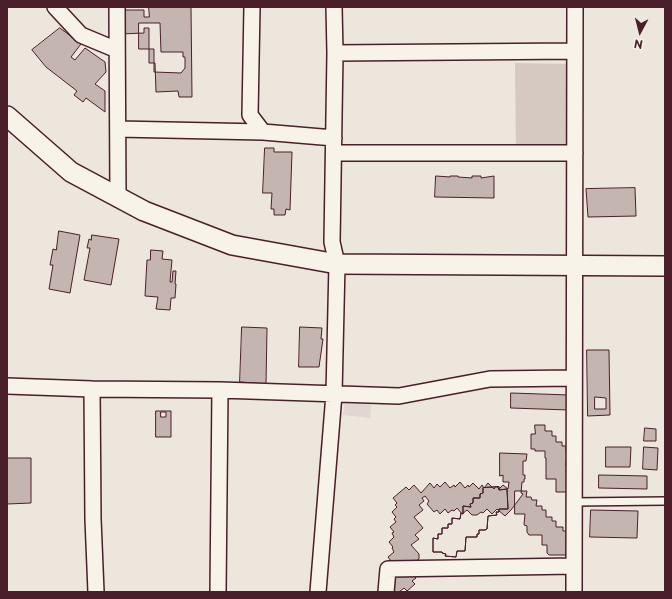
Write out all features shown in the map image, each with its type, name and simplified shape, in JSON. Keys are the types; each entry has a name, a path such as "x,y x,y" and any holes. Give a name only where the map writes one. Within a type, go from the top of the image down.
{"street":[{"path":"55,7 81,34 117,50"},
{"path":"117,7 118,197"},
{"path":"252,7 250,115 263,132"},
{"path":"318,592 334,394 337,264 332,242 335,53 334,7"},
{"path":"574,592 575,7"},
{"path":"335,53 575,52"},
{"path":"7,116 71,172 144,211 232,245 337,264 665,266"},
{"path":"118,128 263,132 334,138"},
{"path":"334,153 575,153"},
{"path":"7,386 92,389 220,390 399,396 490,379 574,378"},
{"path":"92,389 93,519 96,592"},
{"path":"218,592 220,390"},
{"path":"386,592 388,569 574,566"}],"lane":[{"path":"574,502 665,500"}],"shaded area":[{"path":"515,63 570,64 568,154 516,155"},
{"path":"346,395 372,396 370,418 343,415"}],"building":[{"path":"149,7 191,7 192,97 179,97 178,91 156,92 155,63 149,63 149,28 144,28 144,33 120,34 120,10 144,10 144,17 149,17"},
{"path":"139,23 160,23 161,52 183,52 183,57 185,57 185,68 181,73 154,72 154,49 139,49"},
{"path":"60,28 81,44 71,57 75,60 85,48 105,62 106,72 95,84 105,91 105,112 86,98 83,102 74,95 77,91 46,67 32,50"},
{"path":"265,148 274,148 274,152 292,152 290,210 286,209 285,215 274,215 274,209 271,209 272,193 263,193"},
{"path":"436,176 458,176 472,178 472,176 481,176 481,178 494,176 494,198 435,197"},
{"path":"635,188 636,216 588,217 586,189"},
{"path":"59,231 80,235 70,293 49,289 53,265 50,265 53,249 56,250"},
{"path":"92,235 119,239 111,285 84,280 90,248 87,248 89,239 91,240"},
{"path":"151,250 163,251 162,259 172,260 170,282 172,282 173,271 176,271 175,298 171,298 170,310 156,309 158,297 145,296 147,260 150,260"},
{"path":"242,327 267,328 266,384 240,382"},
{"path":"300,327 322,328 321,339 323,339 319,367 299,367"},
{"path":"587,350 609,350 610,415 588,416"},
{"path":"511,393 570,395 569,410 511,408"},
{"path":"595,397 606,398 606,409 595,409"},
{"path":"156,411 171,411 171,437 156,437"},
{"path":"161,412 166,412 166,417 161,417"},
{"path":"535,425 545,425 545,431 552,431 552,436 556,436 556,442 562,442 562,446 566,446 566,452 569,451 569,461 566,461 566,466 569,466 569,471 566,471 567,477 569,477 567,492 556,492 556,479 546,479 545,451 535,451 535,449 531,449 531,434 535,434"},
{"path":"645,428 656,429 656,441 644,441"},
{"path":"606,447 631,447 630,467 606,467"},
{"path":"644,447 658,448 657,470 643,469"},
{"path":"500,453 527,454 526,461 523,461 523,475 525,475 525,479 524,482 522,482 521,493 523,494 511,510 505,516 497,509 492,514 487,509 483,513 481,512 477,515 472,515 467,510 462,514 457,508 448,513 445,509 440,514 437,510 434,512 427,504 429,501 425,496 422,498 424,501 419,505 423,510 414,517 423,528 415,535 419,539 411,545 419,554 419,559 412,564 412,573 416,578 412,581 415,584 407,591 404,588 399,592 383,592 389,563 391,561 388,557 394,552 393,547 389,542 394,537 392,533 394,532 390,527 396,522 394,519 396,517 392,512 397,507 395,505 397,503 393,498 406,487 409,490 414,485 421,493 430,483 434,488 437,484 440,487 445,482 450,488 454,485 455,487 460,482 465,488 468,485 469,487 473,483 479,489 482,485 484,488 488,483 494,489 496,486 499,489 503,485 508,489 509,482 503,482 503,475 500,476"},
{"path":"7,458 31,458 31,503 7,504"},
{"path":"599,475 647,476 647,489 599,488"},
{"path":"499,487 499,490 507,489 508,509 499,509 499,512 496,512 497,515 488,516 487,529 479,530 477,537 466,537 465,551 457,551 456,557 445,556 446,554 442,552 433,552 433,538 438,539 438,534 442,534 442,528 448,528 448,524 452,524 452,518 460,519 461,513 463,514 463,506 471,507 470,504 473,503 473,498 480,498 480,494 483,493 483,488"},
{"path":"499,487 499,490 507,489 508,509 499,509 499,512 496,512 497,515 488,516 487,529 479,530 477,537 466,537 465,551 457,551 456,557 445,556 446,554 442,552 433,552 433,538 438,539 438,534 442,534 442,528 448,528 448,524 452,524 452,518 460,519 461,513 463,514 463,506 471,507 470,504 473,503 473,498 480,498 480,494 483,493 483,488"},
{"path":"515,491 527,491 526,497 531,497 532,500 537,500 536,506 542,506 542,510 546,510 546,517 552,517 552,521 556,521 556,527 563,527 563,531 567,531 567,555 549,555 547,553 547,545 542,545 542,535 529,535 527,532 527,526 524,525 525,514 515,514"},
{"path":"591,510 638,511 637,538 590,537"}]}
